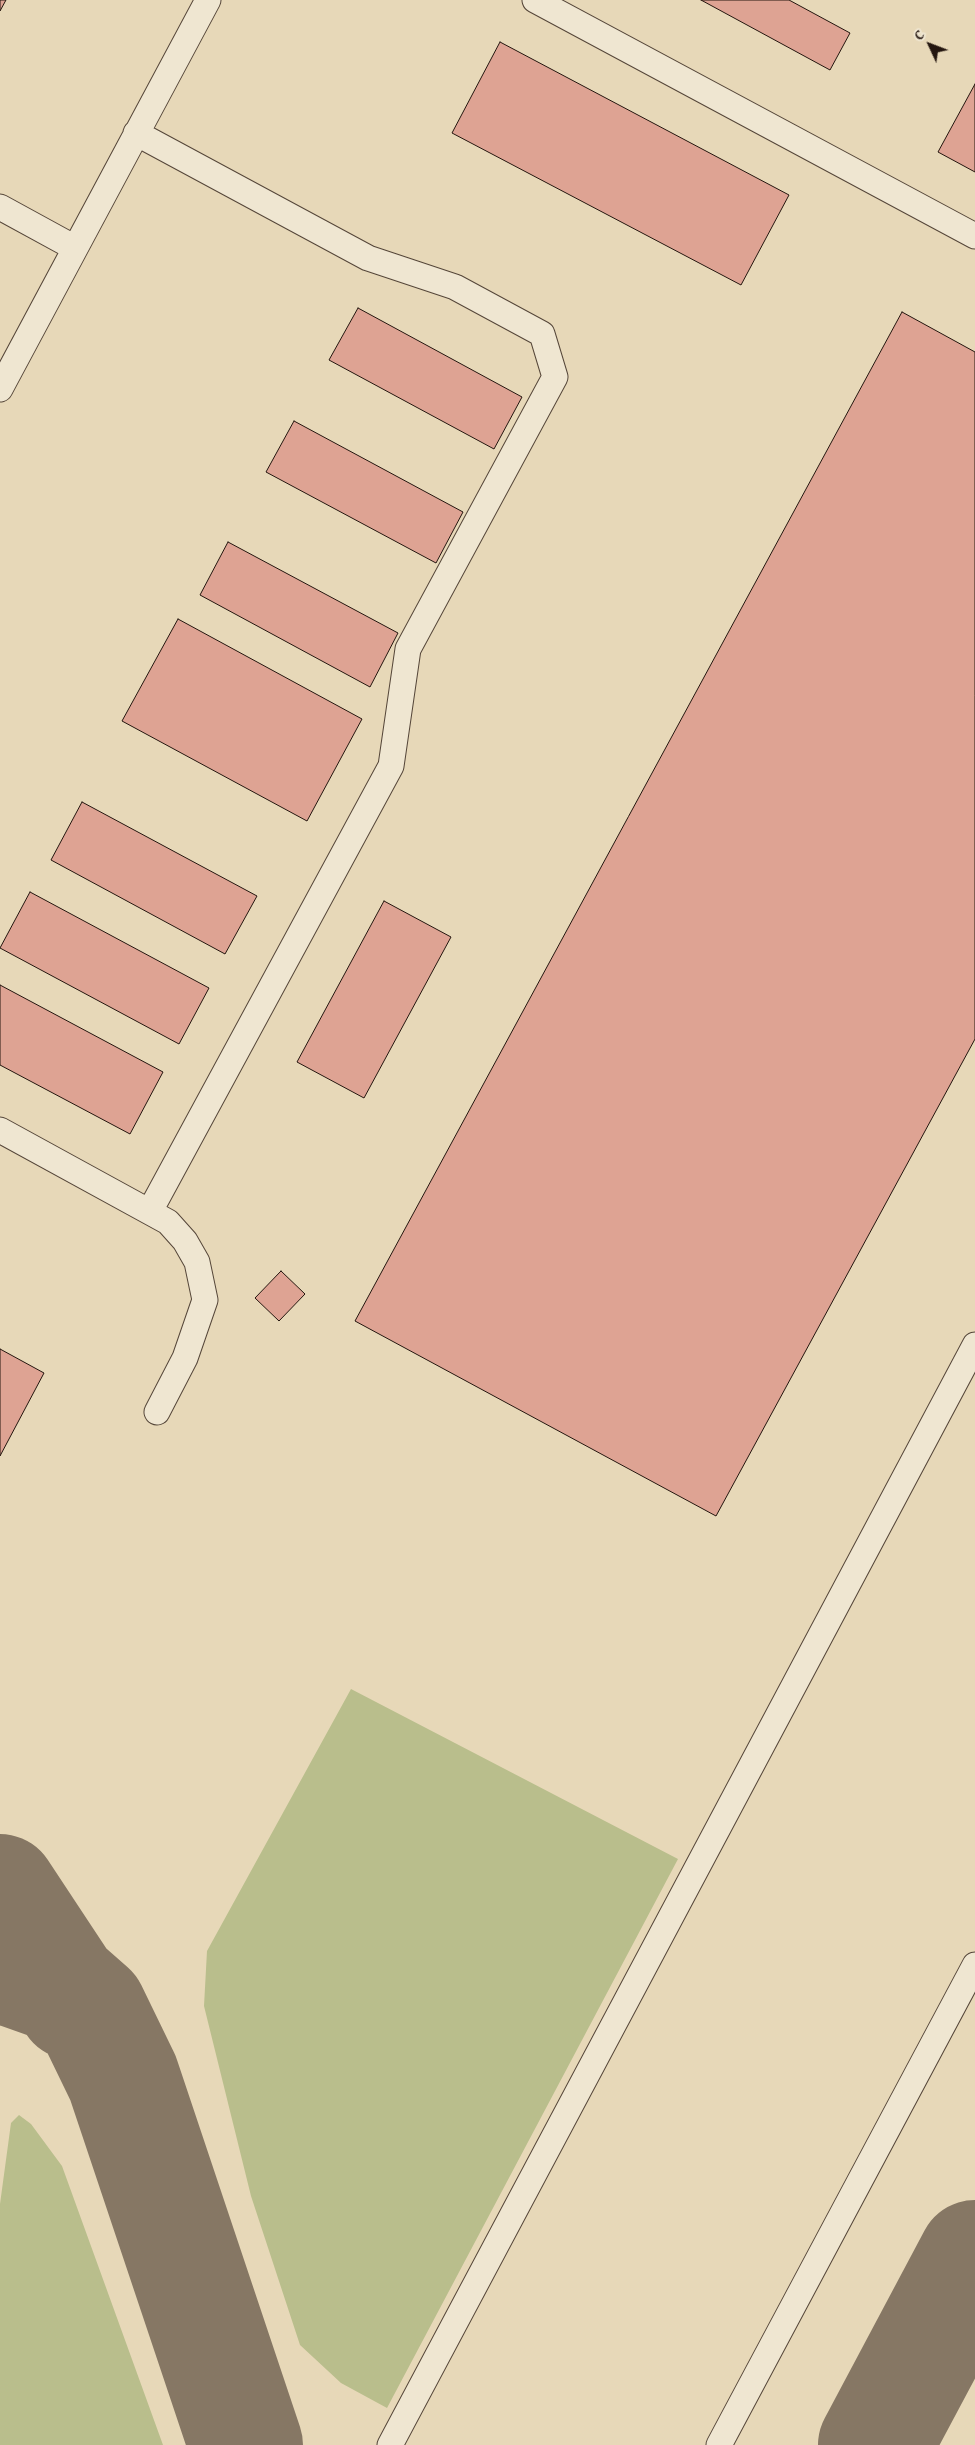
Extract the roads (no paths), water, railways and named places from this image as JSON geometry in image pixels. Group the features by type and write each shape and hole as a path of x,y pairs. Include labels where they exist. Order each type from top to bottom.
{"lane":[{"path":"0,389 208,0"},
{"path":"535,0 975,236"},
{"path":"136,133 368,258 455,287 542,334 555,377 408,649 391,766 150,1212"},
{"path":"0,207 75,248"},
{"path":"0,1130 168,1222 185,1241 197,1262 205,1300 185,1358 157,1412"},
{"path":"390,2445 975,1345"},
{"path":"719,2445 975,1965"}]}
